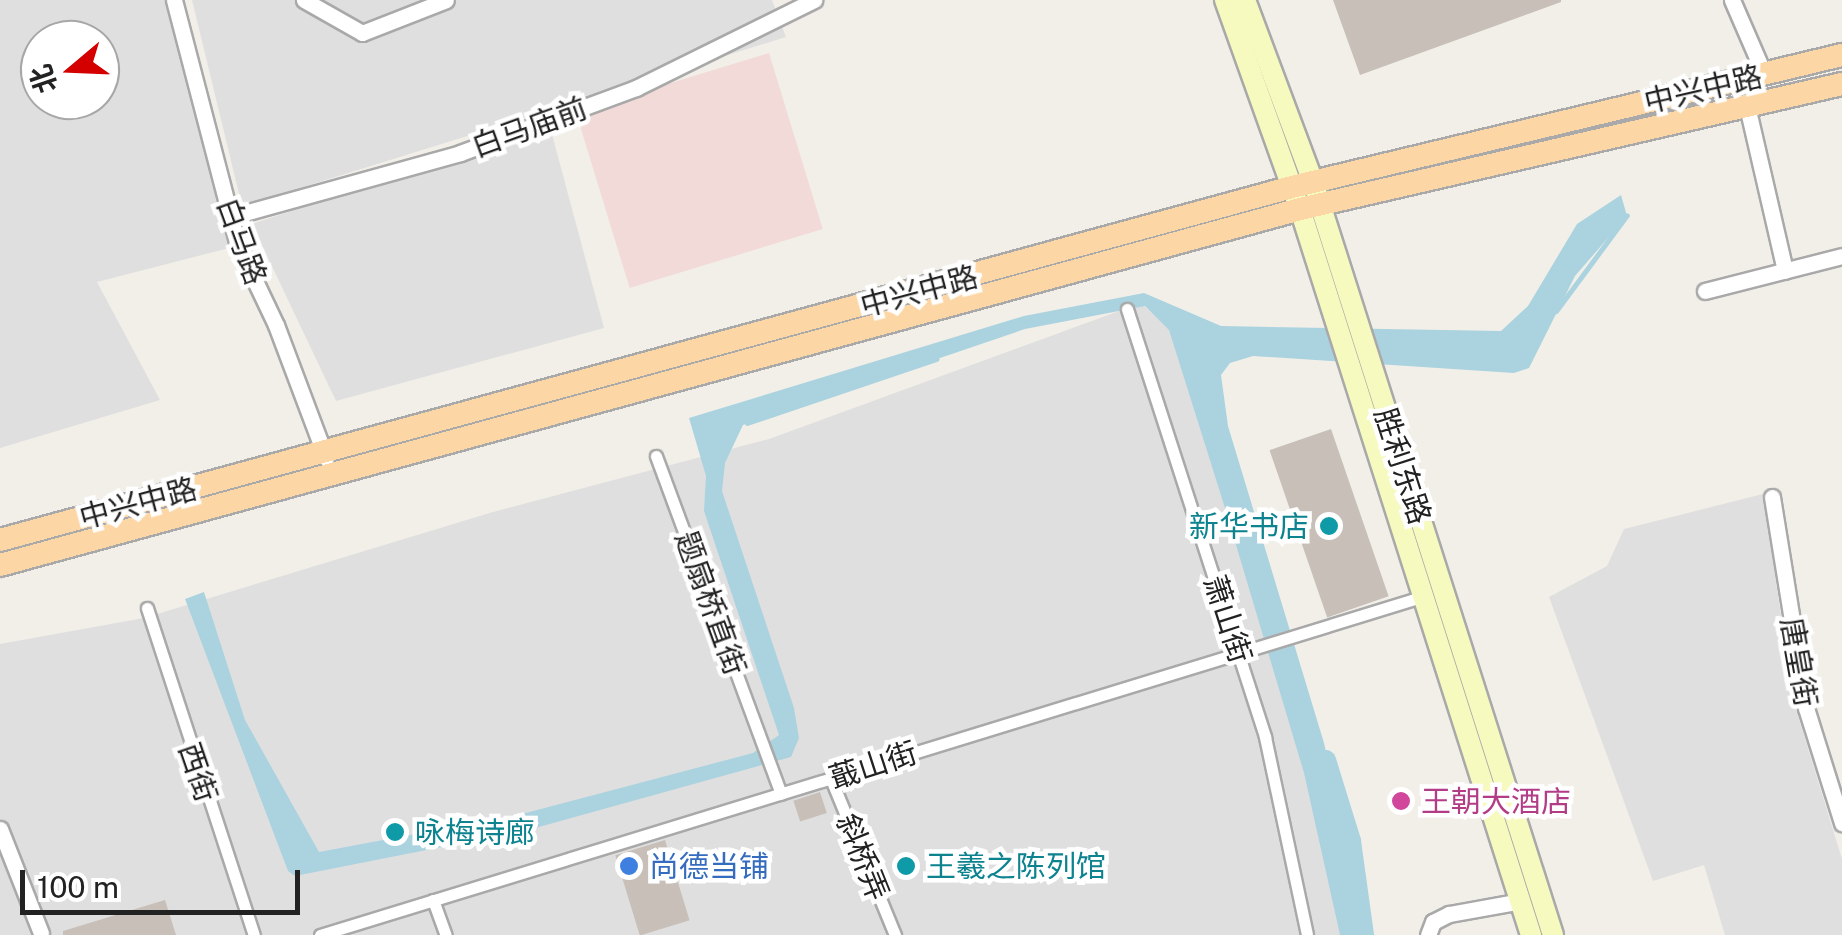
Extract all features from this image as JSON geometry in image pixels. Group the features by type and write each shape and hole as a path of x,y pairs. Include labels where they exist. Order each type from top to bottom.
{"main road":[{"name":"胜利东路","path":"1224,0 1306,196"},
{"name":"胜利东路","path":"1245,0 1351,337 1375,378 1552,935"},
{"name":"中兴中路","path":"0,565 328,464 1306,196 1842,56"},
{"name":"中兴中路","path":"1306,196 1842,84"},
{"name":"胜利东路","path":"1351,337 1354,373 1531,935"},
{"name":"中兴中路","path":"0,540 328,464"}],"street":[{"name":"白马路","path":"174,0 230,217 328,464"},
{"path":"304,0 362,32 446,0"},
{"name":"白马庙前","path":"230,217 460,153 619,94 814,0"},
{"path":"1732,0 1764,74"},
{"path":"1747,106 1785,271"},
{"path":"1705,291 1842,256"},
{"name":"萧山街","path":"1127,309 1244,648 1284,808 1307,935"},
{"name":"题扇桥直街","path":"656,456 781,794"},
{"name":"唐皇街","path":"1772,498 1806,708 1842,823"},
{"name":"蕺山街","path":"320,935 1295,632 1426,596"},
{"name":"西街","path":"147,608 254,935"},
{"name":"斜桥弄","path":"830,778 895,935"},
{"path":"0,829 41,933"},
{"path":"433,900 446,935"},
{"path":"1428,935 1433,922 1448,914 1520,901"}],"shaded area":[{"path":"0,0 167,0 229,248 97,282 160,400 0,448"},
{"path":"192,0 772,0 786,37 242,206"},
{"path":"769,53 823,229 630,288 576,112"},
{"path":"550,127 604,328 336,401 252,224"},
{"path":"1141,303 1174,333 1327,848 1343,935 0,935 0,644 144,618 493,512 769,439"},
{"path":"1763,494 1794,703 1842,859 1842,935 1725,935 1704,865 1653,881 1549,597 1607,566 1624,529"}],"water":[{"path":"1621,195 1627,216 1575,276 1529,368 1514,373 1253,356 1230,363 1221,375 1228,426 1324,743 1368,935 1340,935 1304,773 1225,508 1169,330 1145,306 1025,329 743,425 725,463 722,491 794,708 799,738 791,757 528,830 295,876 288,871 185,599 204,592 245,720 319,852 522,814 753,753 779,735 704,511 706,476 689,418 1024,316 1144,293 1221,326 1501,331 1528,306 1577,224"}],"building":[{"path":"1333,0 1561,0 1561,2 1360,75"},
{"name":"新华书店","path":"1331,429 1389,596 1327,618 1270,450"},
{"path":"820,792 827,813 800,822 793,801"},
{"path":"665,840 690,920 640,935 615,855"},
{"path":"165,900 176,935 63,935 63,931"}],"waterway":[{"path":"1556,311 1627,215"},
{"path":"747,423 936,359"},
{"path":"1326,760 1351,841 1364,935"}],"place":[{"name":"新华书店","path":"1329,526"},
{"name":"王朝大酒店","path":"1401,801"},
{"name":"咏梅诗廊","path":"395,832"},
{"name":"尚德当铺","path":"629,866"},
{"name":"王羲之陈列馆","path":"906,866"}]}
